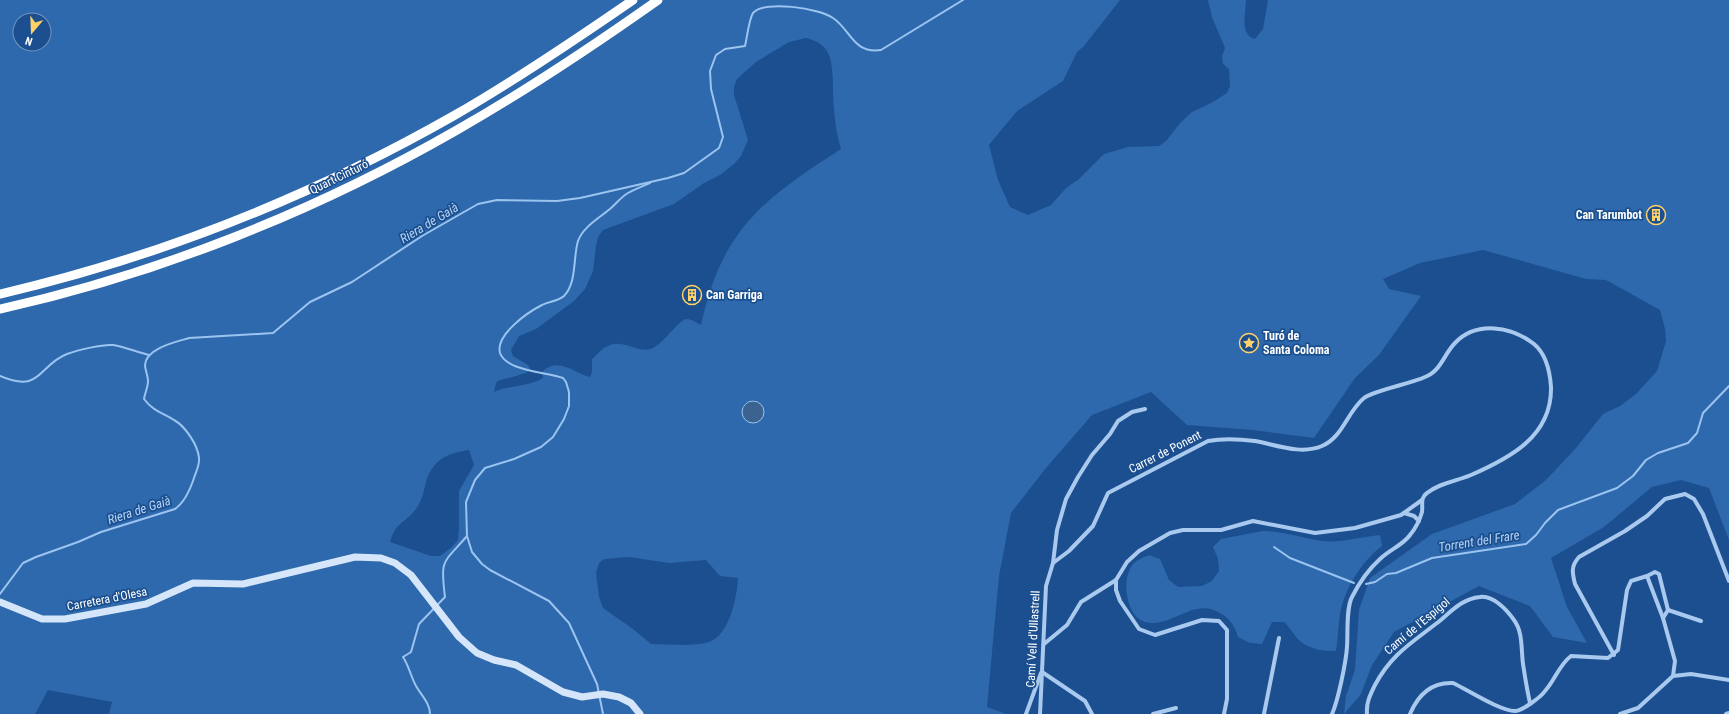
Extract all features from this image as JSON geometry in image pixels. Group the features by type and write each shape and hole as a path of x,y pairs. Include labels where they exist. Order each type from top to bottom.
{"highway":[{"name":"Quart Cinturó","path":"0,294 98,268 218,227 268,207 352,169 414,138 497,90 578,38 633,0"},
{"name":"Quart Cinturó","path":"0,309 102,282 223,240 273,220 354,183 416,152 503,103 564,64 658,0"}],"street":[{"name":"Carrer de Ponent","path":"1053,563 1069,551 1093,526 1108,493 1208,441 1224,438 1254,441 1295,449 1309,450 1322,446 1335,438 1354,409 1365,397 1426,377 1439,367 1455,343 1474,331 1486,328 1503,330 1528,340 1538,348 1550,372 1551,392 1548,410 1538,432 1520,450 1470,476 1436,487 1425,494 1422,500 1404,513 1355,528 1315,533 1278,524 1253,521 1221,530 1183,530 1170,534 1139,551 1127,562 1116,580"},
{"name":"Camí Vell d'Ullastrell","path":"1040,714 1046,586 1053,563 1057,530 1066,499 1092,455 1110,434 1118,421 1132,412 1145,409"},
{"path":"1614,655 1575,584 1572,572 1574,563 1579,557 1626,531 1647,516 1665,498 1685,494 1694,499 1703,514 1729,581"},
{"path":"1332,714 1347,651 1351,599 1366,575 1380,559 1410,536 1419,521 1422,511 1422,500"},
{"path":"1404,513 1414,516 1419,521"},
{"name":"Carretera d'Olesa","path":"1,603 42,619 65,619 146,604 193,583 243,584 355,557 381,558 405,570 438,609 459,637 477,653 494,660 516,665 563,692 582,697 603,694 619,697 631,703 640,714"},
{"path":"1410,714 1415,701 1425,691 1434,686 1446,683 1453,683 1510,710 1518,710 1545,691 1565,660 1571,656 1600,659 1608,658 1614,655 1618,650 1627,590 1631,581 1655,572 1659,574 1668,610 1663,618"},
{"path":"1620,714 1638,708 1672,676 1675,662 1663,618 1647,576"},
{"path":"1044,644 1067,625 1081,602 1116,580"},
{"path":"1116,580 1116,590 1120,601 1139,629 1155,635 1202,620 1219,622 1227,630 1227,699 1224,714"},
{"name":"Camí de l'Espígol","path":"1367,714 1368,699 1383,670 1396,654 1443,619 1460,602 1481,596 1490,599 1505,609 1520,630 1523,668 1530,703"},
{"path":"1668,610 1701,621"},
{"path":"1264,714 1279,638"},
{"path":"1026,714 1042,672 1085,701 1092,714"},
{"path":"1672,676 1691,674 1729,680"},
{"path":"1153,714 1176,708"}],"shaded area":[{"path":"0,0 1120,0 1084,46 1077,52 1063,81 1017,111 989,145 998,180 1010,207 1028,215 1051,205 1066,188 1079,179 1104,154 1128,147 1159,146 1166,141 1181,122 1192,112 1213,102 1227,93 1230,86 1229,69 1223,64 1222,56 1225,48 1212,17 1208,0 1246,0 1244,22 1245,28 1250,37 1255,39 1263,29 1268,0 1729,0 1729,540 1709,488 1681,480 1652,487 1604,527 1551,558 1567,607 1587,643 1553,637 1530,606 1479,586 1394,632 1372,665 1361,694 1344,714 1346,696 1355,670 1359,610 1370,578 1432,534 1515,504 1546,480 1576,448 1603,414 1620,406 1636,394 1657,371 1666,341 1665,329 1660,310 1606,280 1586,279 1483,250 1420,263 1383,279 1389,289 1421,296 1379,355 1355,378 1314,438 1253,430 1187,425 1151,392 1092,415 1046,468 1011,513 999,576 987,707 1006,714 109,714 112,702 48,690 35,714 0,714","holes":["806,38 818,42 823,46 830,57 833,79 835,119 841,149 789,185 749,220 734,241 721,264 710,292 701,325 691,320 684,320 662,341 653,348 647,350 620,344 614,344 606,347 592,359 592,372 590,377 566,367 554,365 548,367 542,372 543,378 537,381 494,392 498,381 526,373 530,369 528,365 513,356 511,350 519,336 536,329 574,301 585,289 593,271 598,237 603,230 674,204 704,183 720,175 734,164 741,156 748,140 734,95 734,87 737,79 756,62 789,42","754,400 760,403 764,414 742,408 745,403","469,450 474,465 459,491 458,540 452,547 440,556 431,556 390,542 392,535 398,526 412,514 418,506 431,470 440,460","629,557 669,563 706,560 720,576 738,578 734,604 722,632 716,638 702,644 651,644 603,608 599,597 596,573 599,563 604,559"]},
{"path":"753,401 761,404 764,412 761,420 753,423 745,420 742,412 745,404"},
{"path":"1263,531 1278,532 1321,541 1343,541 1380,535 1382,546 1374,552 1355,576 1342,604 1336,651 1317,649 1304,644 1284,622 1272,622 1262,644 1250,643 1238,637 1229,619 1218,612 1208,609 1190,611 1155,623 1145,622 1134,614 1130,607 1126,591 1126,583 1130,569 1138,560 1149,555 1160,559 1169,580 1178,587 1202,586 1212,581 1219,571 1218,559 1213,547 1221,539"}],"waterway":[{"name":"Riera de Gaià","path":"0,594 23,563 101,532 175,509 187,495 198,468 198,453 194,442 178,423 155,409 144,399 148,386 148,377 145,365 150,354 156,350 189,338 273,333 310,302 352,282 422,236 478,204 497,200 557,201 580,198 684,173 719,148 723,137 711,89 710,71 716,55 725,49 745,46 749,24 753,13 759,9 780,6 805,9 826,14 839,23 858,45 872,50 881,50 963,0"},
{"path":"603,714 597,684 569,623 549,601 490,570 482,564 472,552 467,536 466,502 475,480 485,468 514,459 541,447 553,437 564,419 569,406 569,392 563,378 528,370 510,364 500,353 502,339 514,325 536,308 564,296 568,291 573,277 576,247 580,236 592,223 625,195 650,183"},
{"path":"0,376 14,381 24,382 32,380 58,359 67,354 103,345 118,346 149,355"},
{"name":"Torrent del Frare","path":"1366,584 1375,582 1387,574 1396,573 1432,558 1526,544 1558,510 1617,488 1633,476 1646,460 1658,453 1688,443 1697,433 1703,413 1729,386"},
{"path":"430,714 427,703 416,686 403,657 411,652 419,624 445,597 443,575 445,562 467,536"},
{"name":"Torrent del Frare","path":"1274,547 1290,558 1354,583"}],"place":[{"name":"Can Tarumbot","path":"1656,215"},
{"name":"Can Garriga","path":"692,295"},
{"name":"Turó de Santa Coloma","path":"1249,343"}]}
